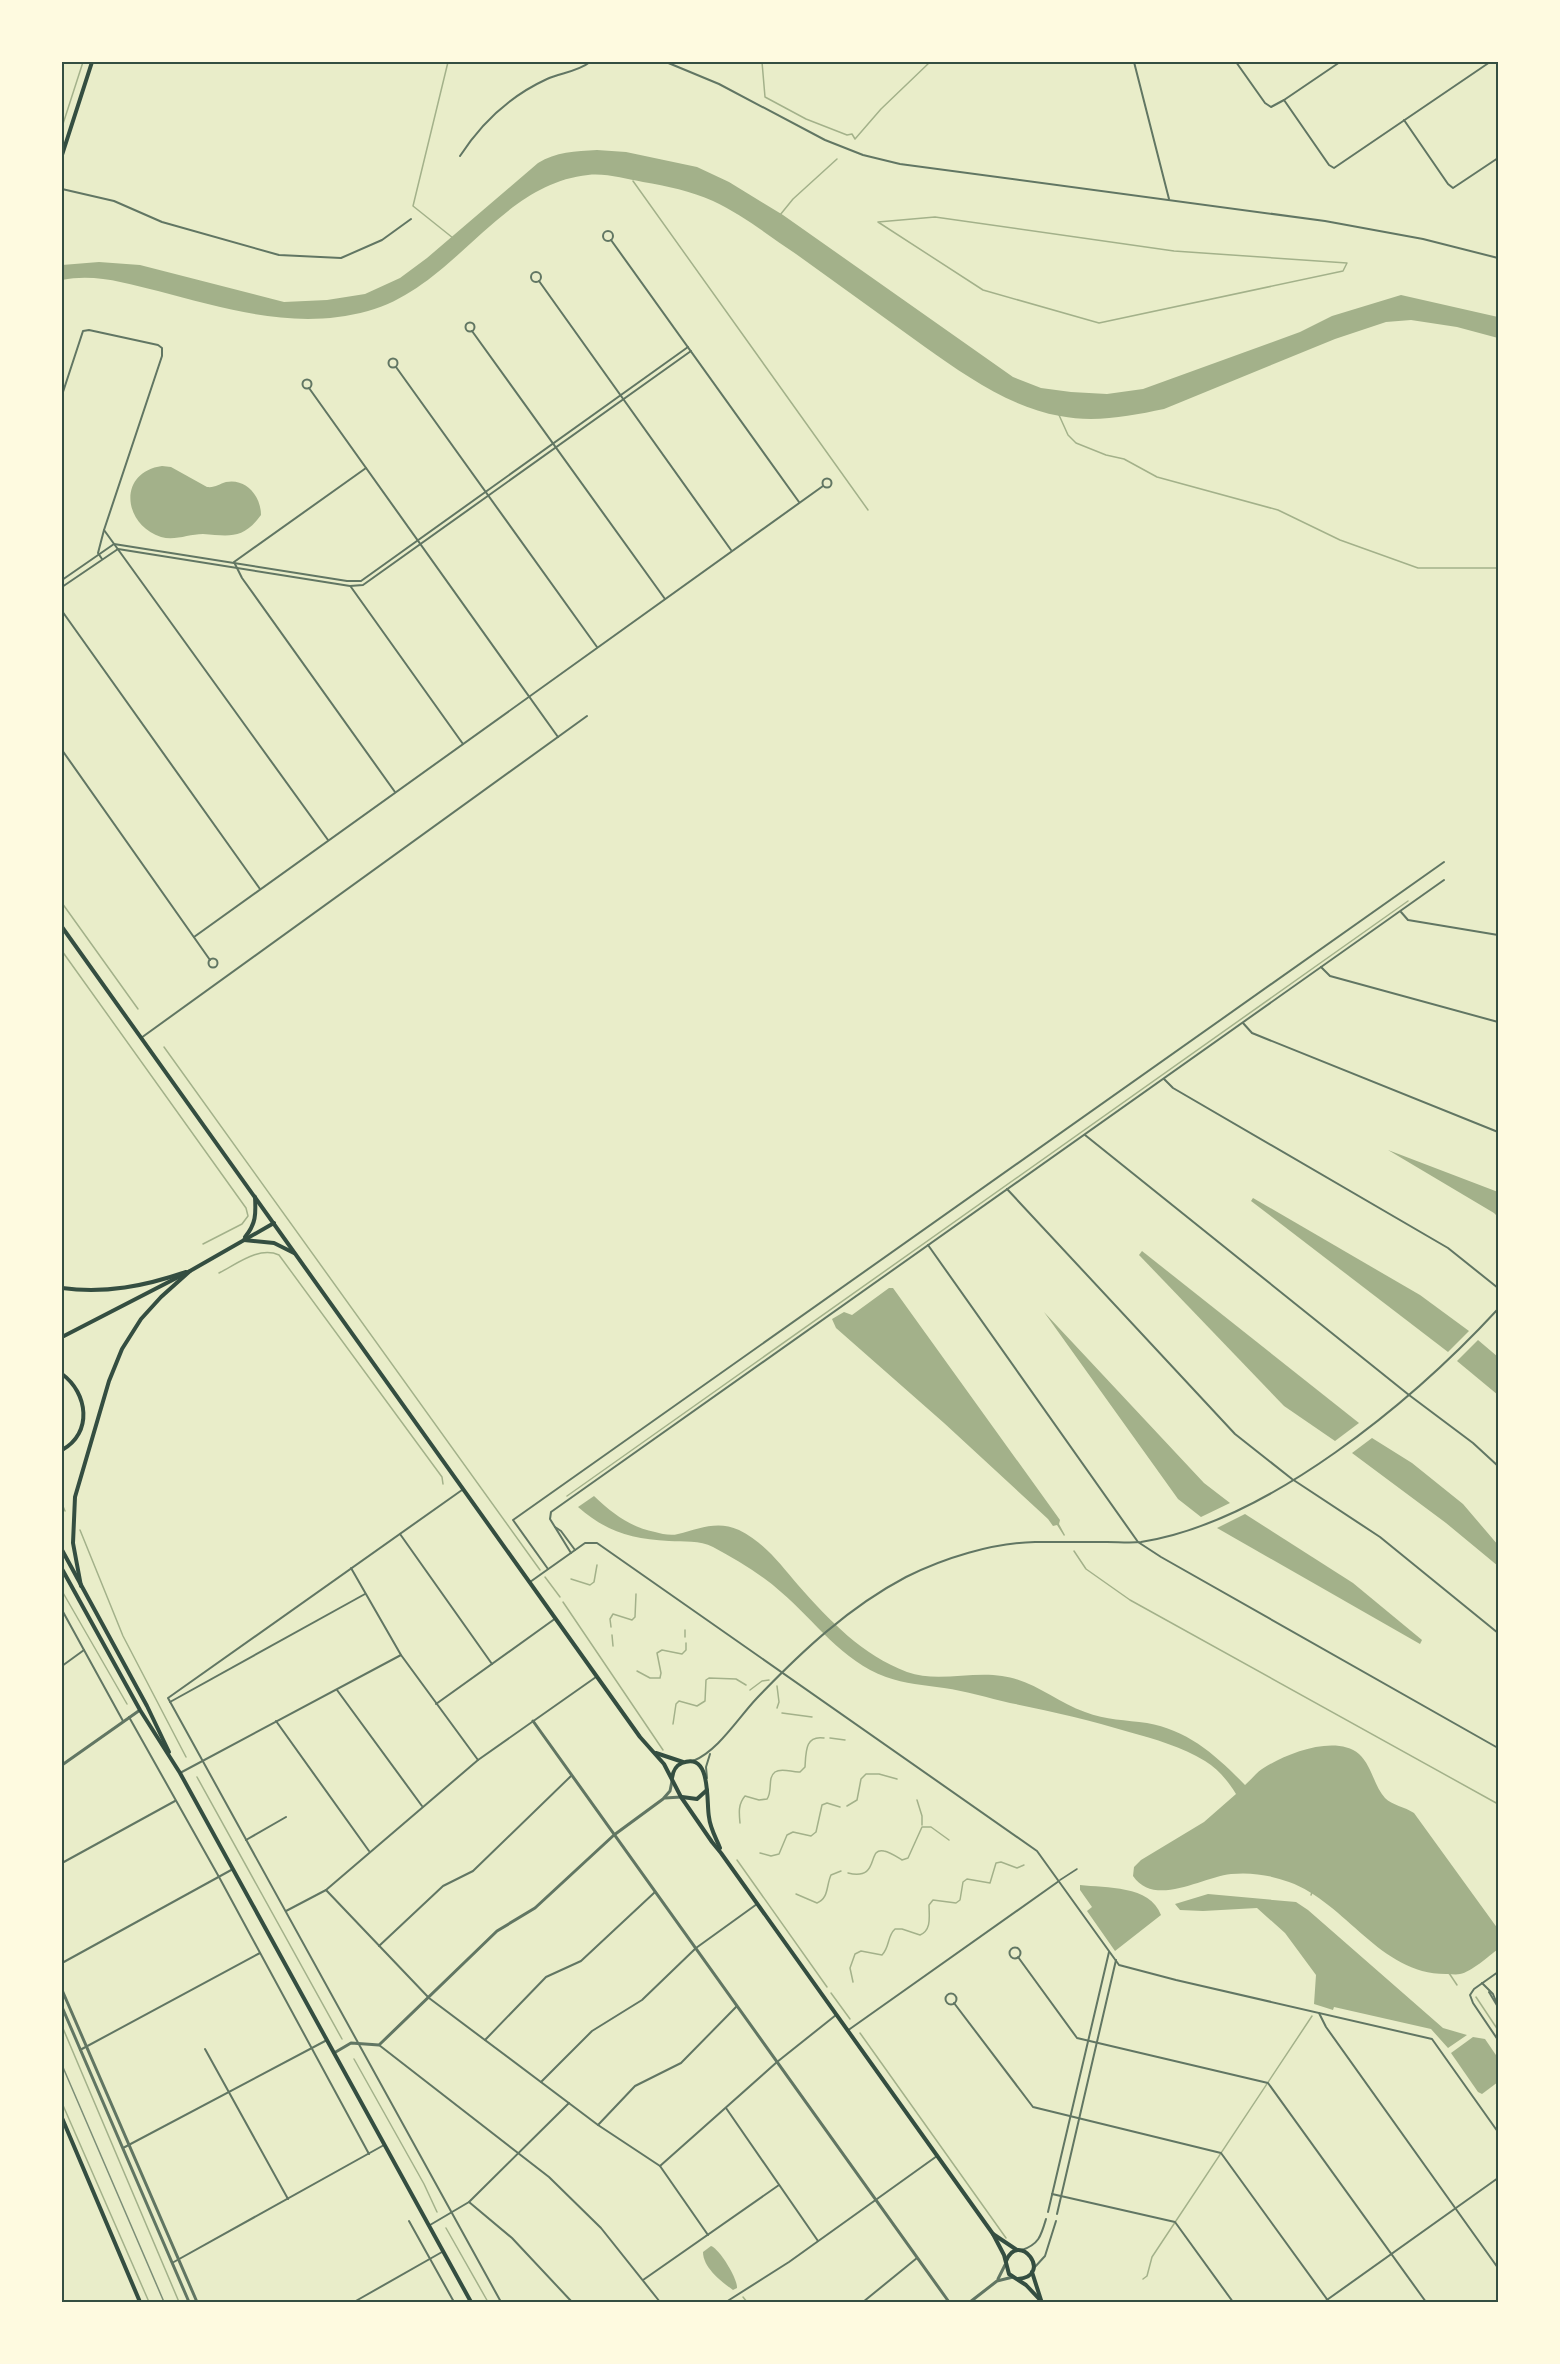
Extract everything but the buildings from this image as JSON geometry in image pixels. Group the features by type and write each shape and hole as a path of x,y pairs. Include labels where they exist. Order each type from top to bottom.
{"main road":[{"path":"62,155 92,62"},
{"path":"62,927 640,1737 666,1767 682,1797 712,1842 993,2234 1015,2278 1042,2302"},
{"path":"243,1240 255,1223 255,1197"},
{"path":"62,1337 190,1271 274,1223"},
{"path":"243,1240 274,1243 296,1254"},
{"path":"62,1288 79,1291 132,1288 190,1271"},
{"path":"81,1586 73,1543 75,1497 109,1382 122,1349 141,1318 190,1271"},
{"path":"62,1374 73,1386 84,1408 84,1418 78,1436 62,1450"},
{"path":"62,1550 232,1869 471,2302"},
{"path":"62,1569 140,1710 179,1771"},
{"path":"653,1751 684,1762 691,1762 702,1770 707,1779 710,1823 721,1853"},
{"path":"672,1779 677,1766 684,1762"},
{"path":"682,1797 697,1799 707,1790"},
{"path":"62,2118 140,2302"},
{"path":"993,2234 1032,2258 1042,2302"},
{"path":"1006,2264 1012,2253 1019,2251"},
{"path":"1015,2278 1028,2276 1033,2270"}],"street":[{"path":"460,156 480,129 510,100 543,81 590,62"},
{"path":"666,62 719,84 825,140 863,155 900,164 1325,221 1423,240 1498,258"},
{"path":"1134,62 1169,199"},
{"path":"1236,62 1268,106 1284,100 1340,62"},
{"path":"1284,100 1329,165 1334,168 1490,62"},
{"path":"1404,120 1453,188 1498,158"},
{"path":"62,189 114,201 162,222 279,255 341,258 382,240 411,219"},
{"path":"611,240 800,502"},
{"path":"539,281 732,551"},
{"path":"62,395 83,331 88,330 158,345 162,348 162,356 104,530 98,553 102,559"},
{"path":"472,331 665,599"},
{"path":"62,580 114,543 361,582 688,347"},
{"path":"62,587 118,549 350,586 363,585 691,351"},
{"path":"396,367 597,647"},
{"path":"309,388 558,737"},
{"path":"234,562 366,468"},
{"path":"194,937 823,486"},
{"path":"104,530 328,840"},
{"path":"234,562 236,568 395,792"},
{"path":"347,581 463,744"},
{"path":"62,611 260,889"},
{"path":"141,1038 587,716"},
{"path":"62,750 210,960"},
{"path":"548,1569 513,1520 1444,861"},
{"path":"571,1553 550,1519 551,1512 1444,880"},
{"path":"1401,911 1408,920 1498,935"},
{"path":"1321,968 1330,976 1498,1022"},
{"path":"1243,1023 1252,1033 1498,1132"},
{"path":"1164,1079 1173,1088 1448,1248 1498,1288"},
{"path":"1085,1135 1473,1443 1498,1466"},
{"path":"1007,1189 1235,1434 1292,1479 1380,1537 1498,1633"},
{"path":"928,1245 1138,1542 1498,1748"},
{"path":"691,1762 711,1751 741,1715 822,1635 887,1587 956,1557 1031,1542 1138,1542 1167,1536 1237,1509 1292,1479 1355,1439 1452,1358 1498,1309"},
{"path":"464,1489 168,1698 501,2302"},
{"path":"555,1527 575,1550"},
{"path":"400,1534 492,1664"},
{"path":"530,1582 585,1543 593,1541 1037,1851 1109,1952 1124,1968 1432,2039 1498,2132"},
{"path":"351,1568 401,1655 478,1760"},
{"path":"170,1702 366,1594"},
{"path":"62,1610 123,1721"},
{"path":"436,1704 556,1618"},
{"path":"62,1666 84,1650"},
{"path":"179,1771 203,1761 401,1655"},
{"path":"286,1911 326,1890 478,1760 598,1676"},
{"path":"336,1689 422,1806"},
{"path":"62,1766 140,1710"},
{"path":"129,1717 219,1877 369,2154"},
{"path":"532,1721 949,2302"},
{"path":"276,1722 369,1852"},
{"path":"707,1779 706,1767 711,1751"},
{"path":"379,1946 443,1886 473,1871 572,1776"},
{"path":"380,2044 497,1930 535,1908 614,1835 663,1799 670,1791 672,1779"},
{"path":"663,1799 672,1796 682,1797"},
{"path":"62,1863 176,1800"},
{"path":"246,1840 286,1817"},
{"path":"62,1963 232,1869"},
{"path":"847,2031 1059,1881"},
{"path":"326,1890 429,1998 598,2125 660,2166 708,2235"},
{"path":"485,2040 546,1977 581,1961 655,1892"},
{"path":"541,2082 592,2031 642,2000 696,1948 757,1904"},
{"path":"1048,2212 1109,1952"},
{"path":"80,2050 260,1953"},
{"path":"1018,1957 1077,2038 1268,2083 1426,2302"},
{"path":"1057,2214 1116,1960"},
{"path":"1498,1972 1470,1995 1473,2004 1498,2040"},
{"path":"1482,1983 1495,1998 1498,2006"},
{"path":"62,1990 197,2302"},
{"path":"954,2003 1029,2105 1221,2153 1327,2302 1498,2178"},
{"path":"598,2125 635,2086 681,2063 736,2006"},
{"path":"62,2007 189,2302"},
{"path":"1318,2012 1326,2027 1498,2268"},
{"path":"660,2166 777,2062 836,2015"},
{"path":"123,2148 327,2040"},
{"path":"334,2053 351,2043 380,2044 549,2177 585,2211 660,2302"},
{"path":"205,2049 288,2199"},
{"path":"429,2226 470,2202 569,2103"},
{"path":"726,2108 818,2241"},
{"path":"172,2262 384,2145"},
{"path":"726,2302 818,2241 937,2156"},
{"path":"643,2280 779,2184"},
{"path":"1052,2194 1175,2222 1233,2302"},
{"path":"470,2202 512,2238 572,2302"},
{"path":"1019,2251 1036,2244 1040,2239 1046,2219"},
{"path":"409,2221 454,2302"},
{"path":"1033,2270 1044,2256 1056,2221"},
{"path":"1044,2225 1054,2228"},
{"path":"354,2302 443,2252"},
{"path":"863,2302 917,2258"},
{"path":"970,2302 997,2281 1006,2264"},
{"path":"997,2281 1015,2278"}],"lane":[{"path":"1059,1881 1077,1869"}],"shaded area":[{"path":"597,150 626,152 697,167 729,182 783,215 1013,377 1041,388 1107,394 1143,389 1300,332 1332,316 1401,295 1498,317 1498,338 1457,327 1411,320 1386,322 1335,339 1164,409 1099,419 1060,416 1024,406 989,389 925,347 745,219 705,197 679,189 602,175 588,175 557,182 528,197 502,216 427,281 399,299 368,311 341,317 315,319 262,315 236,311 110,280 74,278 62,280 62,265 99,262 140,265 284,302 327,300 365,294 400,278 427,258 538,163 559,154"},
{"path":"162,466 171,467 207,487 226,482 240,483 251,490 255,496 261,515 248,529 235,535 203,534 161,537 148,530 139,521 130,499 132,488 138,478 148,470"},
{"path":"1388,1150 1498,1192 1498,1217 1494,1213"},
{"path":"1253,1198 1420,1295 1469,1331 1448,1352 1251,1201"},
{"path":"1142,1251 1359,1423 1335,1441 1284,1406 1139,1255"},
{"path":"889,1288 893,1288 1060,1520 1059,1524 1064,1536 1057,1525 1053,1526 944,1423 836,1328 832,1319 844,1312 852,1315"},
{"path":"1044,1312 1204,1483 1230,1503 1201,1517 1178,1499"},
{"path":"1478,1340 1498,1357 1498,1395 1457,1361"},
{"path":"1372,1438 1412,1463 1463,1504 1498,1545 1498,1566 1446,1523 1352,1453"},
{"path":"594,1496 622,1519 646,1530 675,1535 708,1526 723,1526 748,1535 772,1554 810,1598 848,1636 891,1665 907,1672 930,1677 990,1675 1013,1678 1093,1715 1162,1726 1201,1746 1245,1785 1262,1769 1296,1752 1324,1746 1349,1748 1363,1759 1385,1798 1414,1813 1498,1929 1498,1949 1464,1973 1447,1974 1423,1971 1402,1963 1383,1951 1329,1905 1289,1882 1260,1875 1238,1873 1166,1890 1154,1890 1142,1885 1133,1876 1134,1867 1141,1860 1204,1822 1236,1794 1230,1784 1210,1764 1168,1744 1100,1724 960,1691 907,1683 886,1677 870,1670 842,1651 781,1592 740,1562 703,1543 655,1540 620,1533 599,1523 578,1507"},
{"path":"1245,1514 1353,1583 1422,1640 1420,1644 1217,1528"},
{"path":"1080,1885 1137,1893 1155,1905 1161,1915 1115,1951 1087,1911 1092,1907 1080,1890"},
{"path":"1208,1894 1296,1902 1443,2028 1467,2035 1448,2048 1431,2029 1334,2007 1333,2010 1314,2004 1316,1975 1285,1933 1257,1908 1180,1910 1175,1904"},
{"path":"1473,2037 1485,2039 1498,2058 1498,2082 1482,2094 1478,2092 1451,2053"},
{"path":"711,2246 728,2265 737,2288 733,2290 706,2264 703,2252"}],"waterway":[{"path":"62,127 83,62"},
{"path":"448,62 413,206 453,238"},
{"path":"762,62 765,97 806,119 847,135 852,134 855,139 881,109 930,62"},
{"path":"780,215 793,199 837,159"},
{"path":"633,181 868,510"},
{"path":"935,217 1174,251 1347,263 1343,271 1099,323 983,290 878,222 935,217"},
{"path":"1059,415 1068,435 1076,443 1106,455 1124,459 1157,477 1278,510 1340,540 1418,568 1498,568"},
{"path":"567,1496 1408,901"},
{"path":"62,903 138,1009"},
{"path":"62,951 246,1208 248,1216 242,1224 203,1244"},
{"path":"164,1047 540,1570"},
{"path":"219,1273 256,1254 279,1255 442,1477 443,1484"},
{"path":"62,1504 65,1511"},
{"path":"80,1530 123,1636 186,1757"},
{"path":"1074,1551 1086,1569 1130,1600 1498,1804"},
{"path":"571,1579 590,1585 594,1582 597,1565"},
{"path":"545,1577 560,1597"},
{"path":"62,1591 127,1704"},
{"path":"611,1627 610,1619 613,1614 632,1620 635,1617 636,1594"},
{"path":"563,1602 663,1750"},
{"path":"685,1630 685,1637"},
{"path":"612,1635 613,1646"},
{"path":"637,1671 650,1678 660,1678 657,1653 662,1650 682,1654 686,1650 686,1643"},
{"path":"673,1724 676,1704 679,1701 697,1706 705,1701 706,1680 709,1678 736,1679 746,1685"},
{"path":"750,1690 762,1681 769,1680"},
{"path":"777,1686 779,1702 777,1708"},
{"path":"782,1713 812,1717"},
{"path":"740,1823 740,1805 745,1796 759,1800 767,1799 775,1772 781,1770 800,1772 805,1767 806,1750 810,1742 813,1739 824,1738"},
{"path":"830,1738 845,1740"},
{"path":"847,1806 857,1800 861,1779 866,1774 879,1774 897,1779"},
{"path":"197,1777 342,2039"},
{"path":"917,1800 922,1825"},
{"path":"760,1853 771,1856 779,1854 787,1835 793,1832 811,1836 816,1832 822,1805 827,1803 840,1807"},
{"path":"848,1873 865,1872 879,1851 889,1852 902,1860 908,1858 922,1827 931,1827 949,1840"},
{"path":"737,1860 827,1987"},
{"path":"853,1982 850,1968 855,1954 861,1951 882,1955 895,1929 920,1935 924,1933 929,1922 929,1905 933,1900 956,1903 960,1900 963,1882 967,1879 990,1883 996,1863 1001,1862 1017,1868 1024,1865"},
{"path":"796,1894 817,1903 821,1901 831,1875 841,1871"},
{"path":"1449,1973 1457,1985"},
{"path":"831,1993 850,2019"},
{"path":"1476,1997 1498,2030"},
{"path":"1143,2279 1147,2276 1152,2257 1312,2016"},
{"path":"62,2026 179,2302"},
{"path":"860,2033 1006,2238"},
{"path":"354,2059 424,2184 437,2212"},
{"path":"62,2103 149,2302"},
{"path":"446,2228 488,2302"},
{"path":"743,2297 747,2302"}],"railway":[{"path":"62,2065 164,2302"}]}
